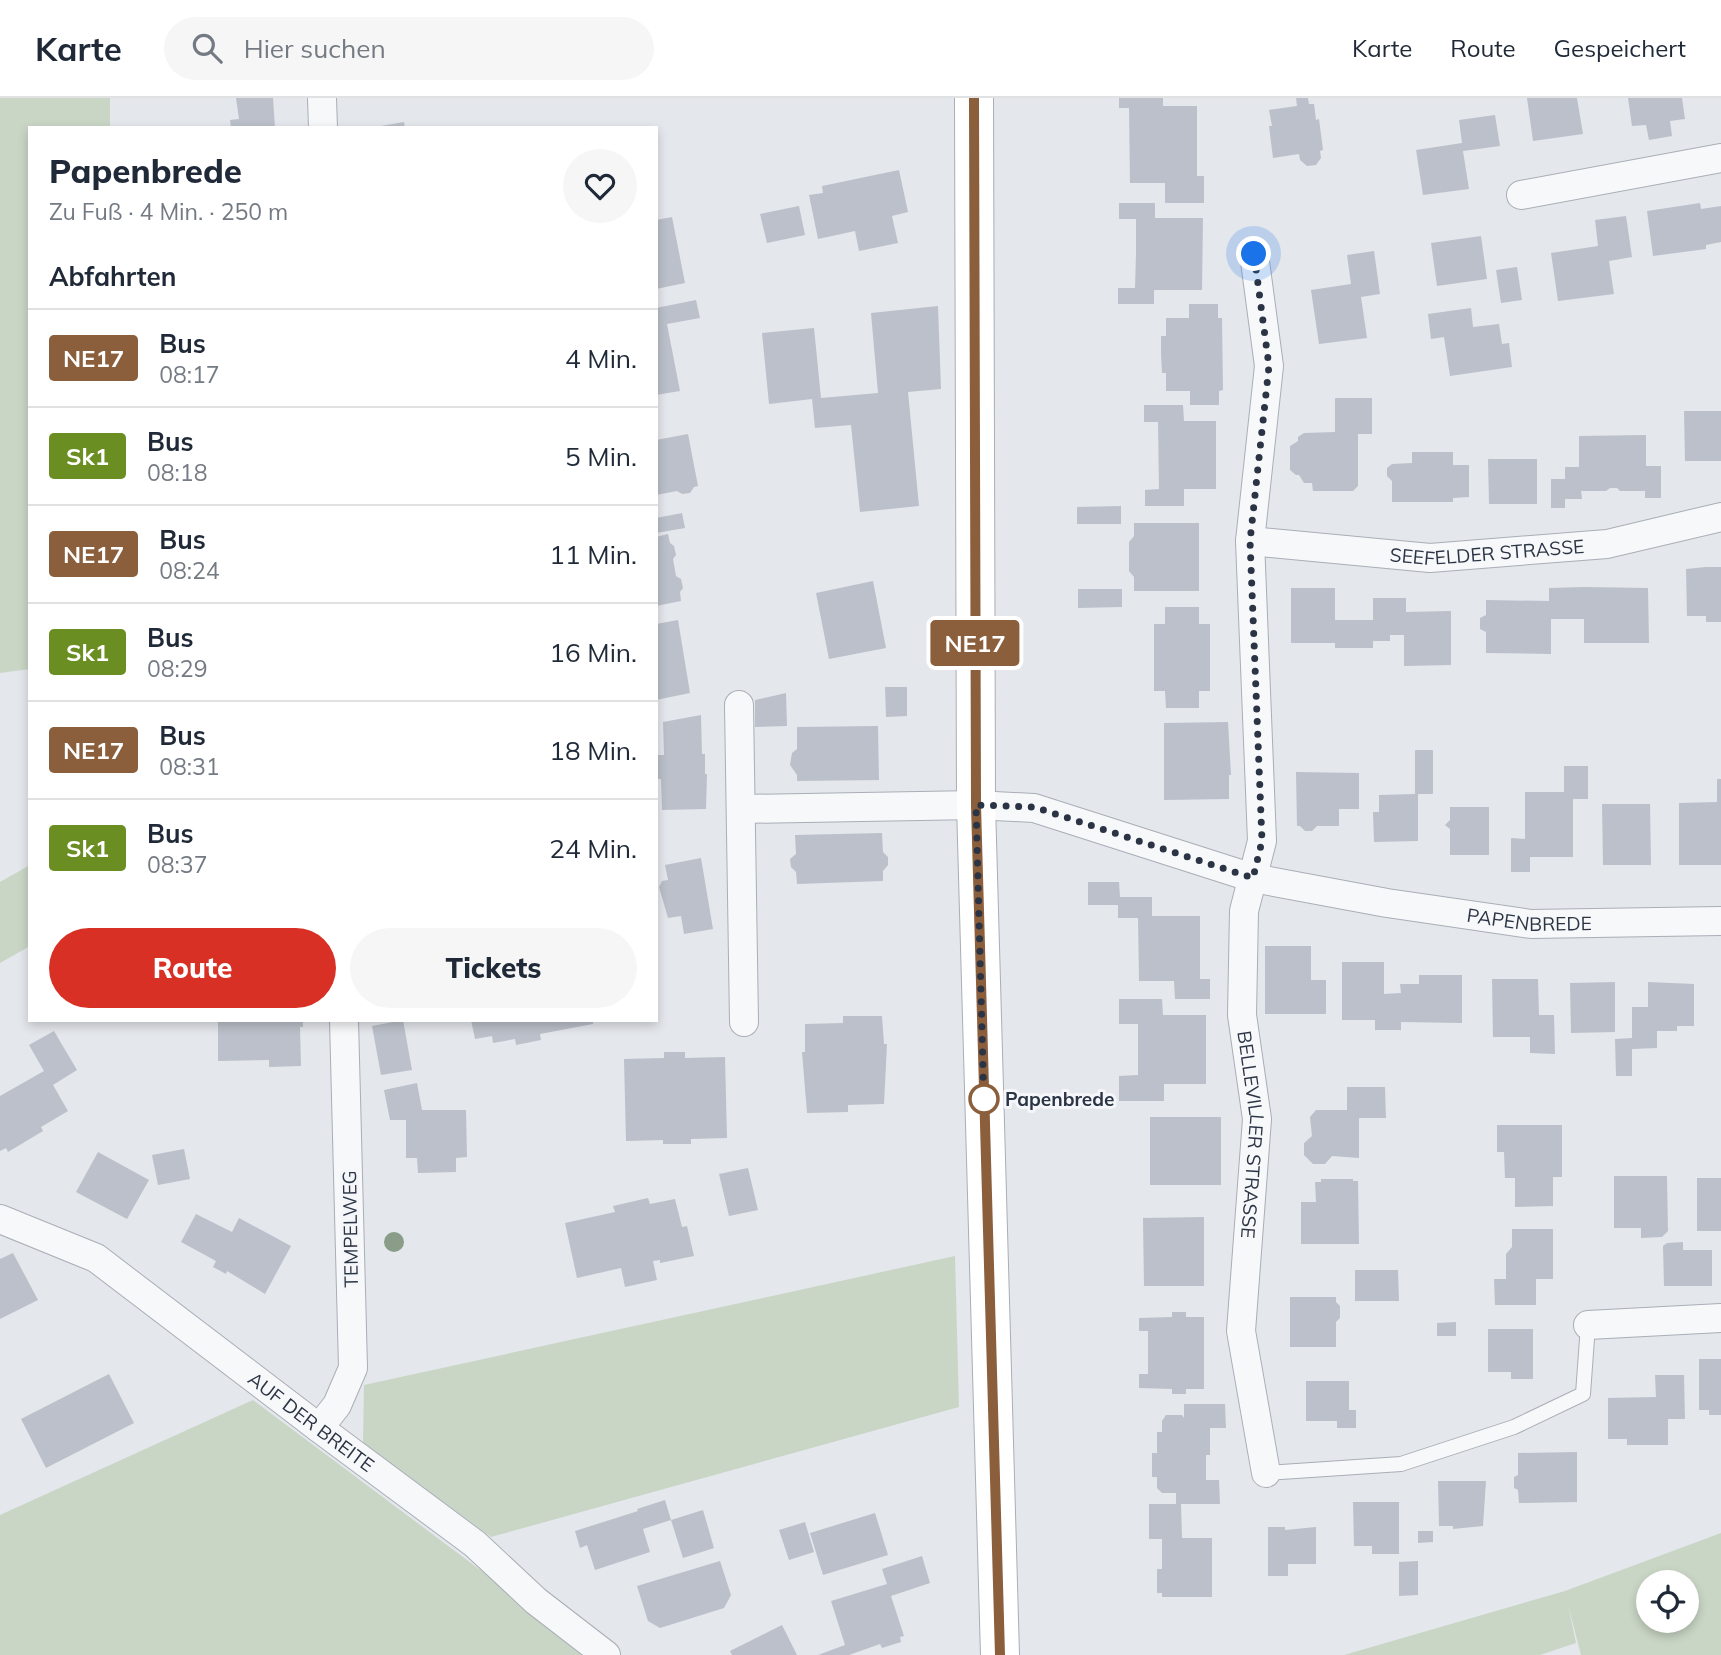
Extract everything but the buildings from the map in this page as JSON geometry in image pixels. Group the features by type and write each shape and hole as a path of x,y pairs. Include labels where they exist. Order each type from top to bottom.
{"main road":[{"path":"974,98 976,805 1000,1655"}],"street":[{"path":"322,98 323,126"},
{"path":"1521,195 1721,158"},
{"path":"1253,878 1262,841 1250,541 1269,366 1254,254"},
{"name":"SEEFELDER STRASSE","path":"1250,541 1430,558 1607,544 1721,517"},
{"path":"739,705 744,1022"},
{"name":"PAPENBREDE","path":"741,808 976,805 1034,807 1253,878 1387,903 1531,924 1721,921"},
{"name":"BELLEVILLER STRASSE","path":"1253,878 1244,911 1242,1015 1257,1119 1241,1331 1266,1473"},
{"name":"TEMPELWEG","path":"319,1428 337,1405 353,1368 344,1022"},
{"name":"AUF DER BREITE","path":"0,1219 96,1258 475,1544 536,1601 607,1655"},
{"path":"1588,1325 1721,1318"}],"lane":[{"path":"1266,1473 1401,1464 1514,1427 1583,1394 1588,1325"}],"green space":[{"path":"0,98 110,98 110,126 28,126 28,669 0,673"},
{"path":"28,866 28,947 0,963 0,882"},
{"path":"955,1256 959,1407 491,1537 363,1443 364,1385"},
{"path":"253,1400 594,1655 0,1655 0,1515"},
{"path":"1721,1533 1721,1655 1581,1655 1568,1605 1576,1643 1540,1655 1344,1655 1565,1591"}],"bus line":[{"name":"NE17","path":"974,98 976,805 1000,1655"}],"place":[{"name":"Papenbrede","path":"984,1099"}],"route":[{"path":"984,1099 984,1107 976,805 1034,807 1253,878 1262,841 1250,541 1269,366 1254,254"}]}
